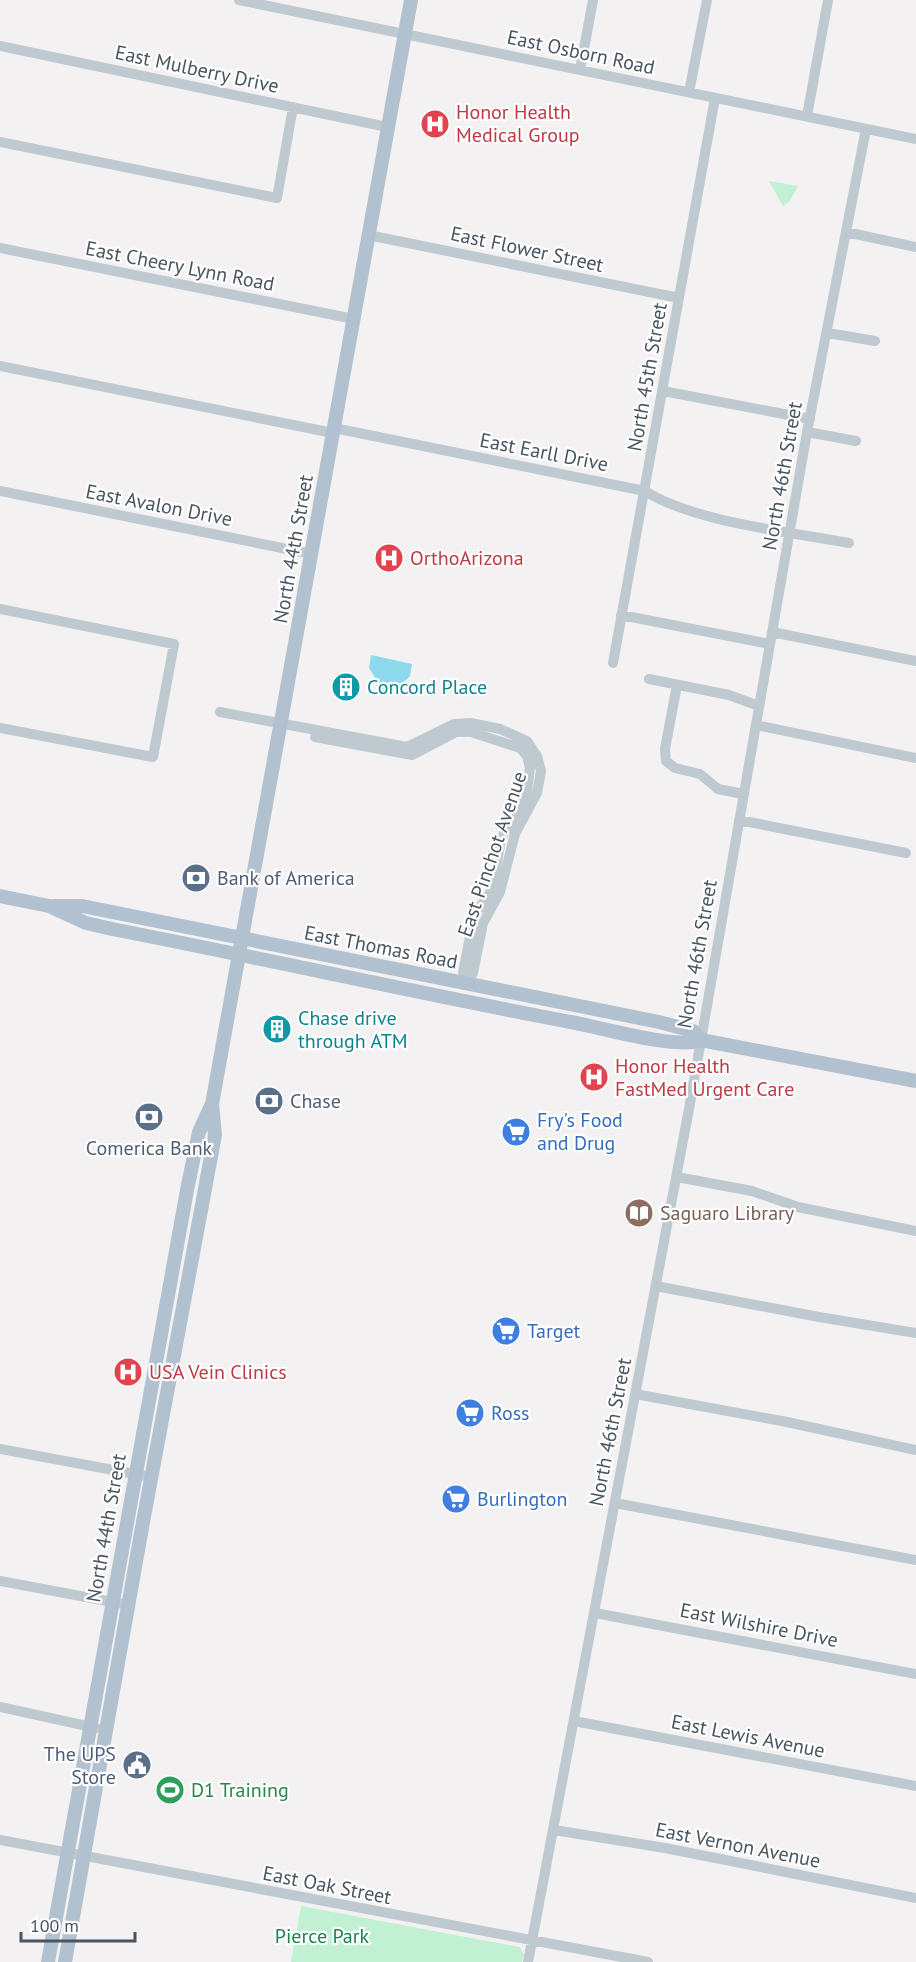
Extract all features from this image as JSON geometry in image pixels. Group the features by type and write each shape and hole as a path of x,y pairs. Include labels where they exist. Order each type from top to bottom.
{"main road":[{"name":"North 44th Street","path":"48,1962 199,1132 212,1104 411,0"},
{"name":"East Thomas Road","path":"0,896 49,906 82,906 551,1000 693,1030 701,1040"},
{"name":"East Thomas Road","path":"49,906 86,923 456,1001 691,1045 701,1040 916,1081"},
{"path":"365,963 389,977 443,988 456,1001 472,993 525,1003 551,1000"},
{"name":"North 44th Street","path":"65,1962 151,1477 215,1135 212,1104"}],"street":[{"name":"East Osborn Road","path":"239,0 916,139"},
{"path":"580,70 593,0"},
{"path":"689,92 707,0"},
{"path":"807,116 828,0"},
{"name":"East Mulberry Drive","path":"0,46 387,127"},
{"name":"North 45th Street","path":"613,663 715,98"},
{"path":"0,142 277,198 293,107"},
{"name":"North 46th Street","path":"528,1962 656,1286 807,432 866,129"},
{"path":"846,232 916,246"},
{"name":"East Flower Street","path":"368,235 679,298"},
{"name":"East Cheery Lynn Road","path":"0,248 354,319"},
{"path":"828,333 875,341"},
{"name":"East Earll Drive","path":"0,366 645,490 663,502 690,512 849,543"},
{"path":"663,391 810,419"},
{"path":"807,432 855,441"},
{"name":"East Avalon Drive","path":"0,491 312,554"},
{"path":"0,609 174,644 153,757 0,728"},
{"path":"621,615 770,644"},
{"path":"772,632 916,661"},
{"path":"649,679 729,695 759,706"},
{"path":"677,685 665,750 666,761 675,768 700,774 718,789 743,794"},
{"name":"East Pinchot Avenue","path":"220,712 281,724 297,733 399,754 412,755 456,732 471,732 520,748 528,756 530,768 527,791 501,838 492,890 474,916 463,973 466,984"},
{"path":"756,725 916,758"},
{"path":"739,820 906,853"},
{"path":"676,1177 752,1191 807,1209 916,1231"},
{"path":"656,1286 916,1333"},
{"path":"635,1394 787,1422 916,1450"},
{"path":"149,1398 165,1402"},
{"path":"0,1449 151,1477"},
{"path":"615,1503 916,1560"},
{"path":"0,1581 128,1605"},
{"name":"East Wilshire Drive","path":"595,1613 916,1674"},
{"path":"0,1707 106,1731"},
{"name":"East Lewis Avenue","path":"574,1721 916,1786"},
{"name":"East Vernon Avenue","path":"554,1830 665,1848 916,1898"},
{"name":"East Oak Street","path":"0,1840 648,1962"}],"green space":[{"path":"769,181 798,186 790,201 783,206"},
{"name":"Pierce Park","path":"301,1906 520,1947 524,1954 522,1962 291,1962"}],"water":[{"path":"371,655 412,664 410,676 398,688 391,685 387,692 384,692 369,668"}],"place":[{"name":"Honor Health Medical Group","path":"435,124"},
{"name":"OrthoArizona","path":"389,558"},
{"name":"Concord Place","path":"346,687"},
{"name":"Bank of America","path":"196,878"},
{"name":"Chase drive through ATM","path":"277,1029"},
{"name":"Honor Health FastMed Urgent Care","path":"594,1077"},
{"name":"Chase","path":"269,1101"},
{"name":"Comerica Bank","path":"149,1117"},
{"name":"Fry's Food and Drug","path":"516,1132"},
{"name":"Saguaro Library","path":"639,1213"},
{"name":"Target","path":"506,1331"},
{"name":"USA Vein Clinics","path":"128,1372"},
{"name":"Ross","path":"470,1413"},
{"name":"Burlington","path":"456,1499"},
{"name":"The UPS Store","path":"137,1765"},
{"name":"D1 Training","path":"170,1790"}]}
